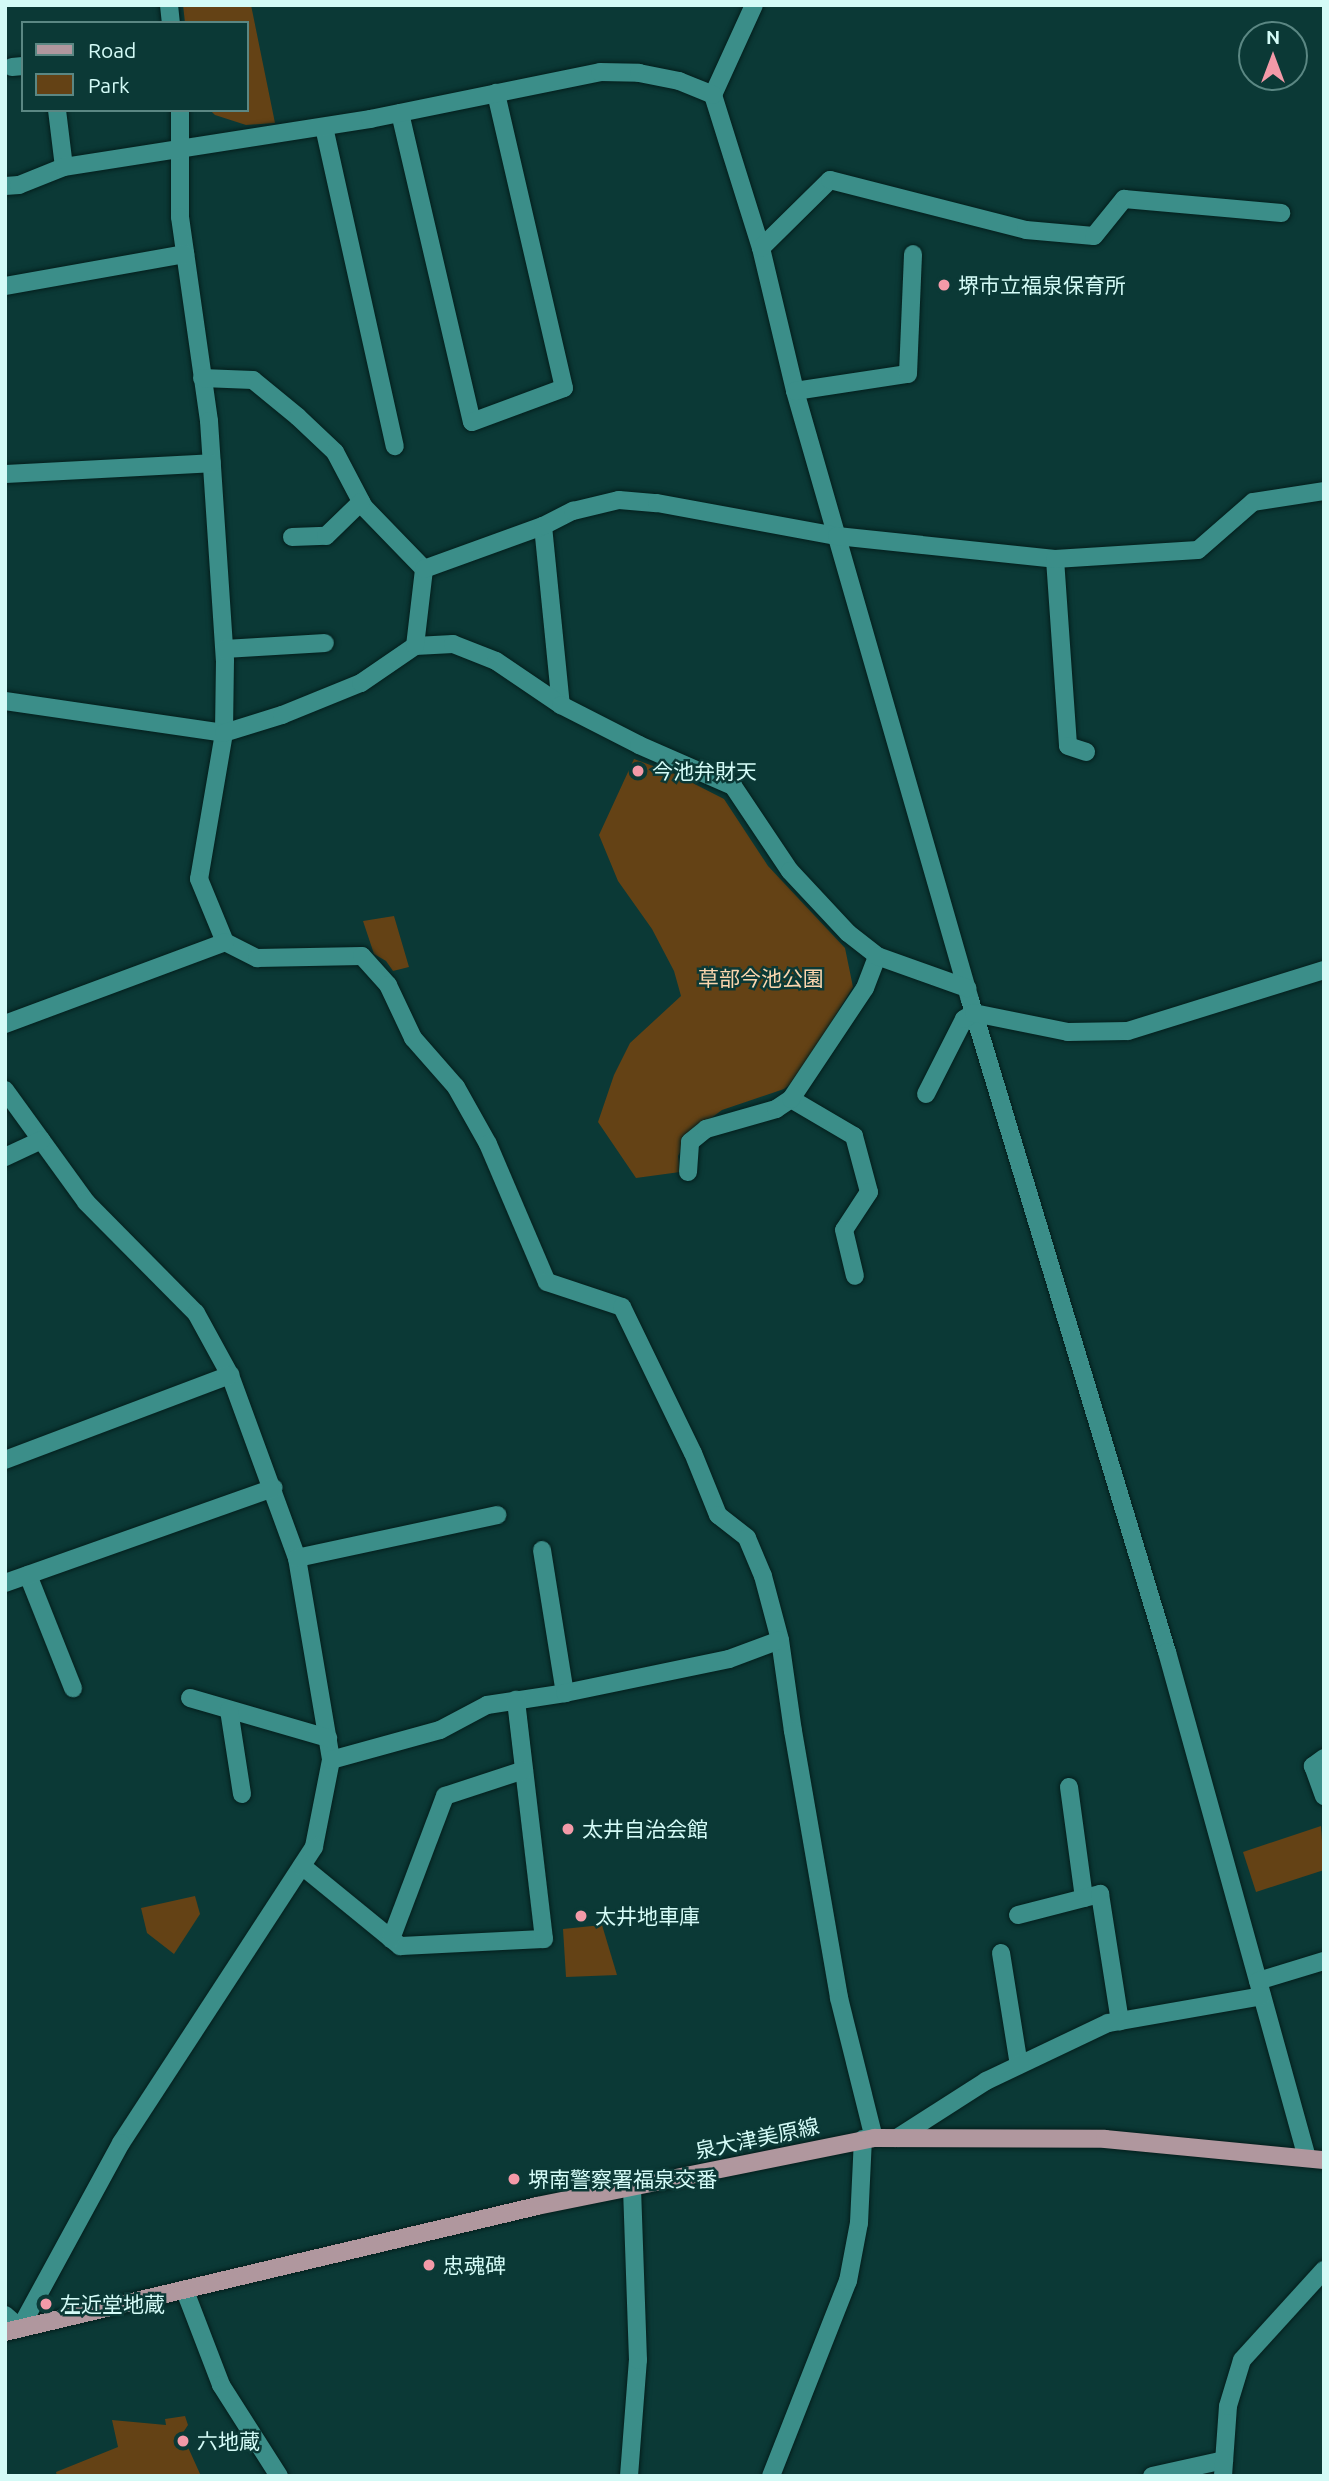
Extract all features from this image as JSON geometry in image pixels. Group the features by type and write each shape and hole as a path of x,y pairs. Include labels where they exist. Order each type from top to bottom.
{"main road":[{"name":"泉大津美原線","path":"13,2330 537,2206 868,2138 1105,2139 1315,2159"}],"street":[{"path":"754,5 713,95 761,248 795,391 970,1000 1167,1652 1260,1989 1315,2159"},
{"path":"5,186 19,185 64,167 324,127 600,72 621,72 680,81 713,95"},
{"path":"400,113 472,422 564,388 496,93"},
{"path":"57,112 64,167"},
{"path":"180,112 180,217 212,463 225,649 224,733 199,879 225,942 257,958 362,956 388,985 413,1038 456,1087 488,1144 547,1282 622,1307 693,1453 718,1515 747,1538 763,1576 780,1640 839,1998 868,2138 859,2222 849,2281 771,2476"},
{"path":"324,127 395,446"},
{"path":"761,248 830,180 1026,230 1094,236 1124,199 1281,213"},
{"path":"5,286 185,254"},
{"path":"795,391 908,374 913,254"},
{"path":"202,378 253,380 335,452 362,502 424,569 415,646"},
{"path":"5,474 212,463"},
{"path":"424,569 544,526 573,511 619,500 657,503 838,536 1055,559 1198,551 1253,502 1324,491"},
{"path":"292,537 326,536 362,502"},
{"path":"544,526 561,705"},
{"path":"1055,559 1068,746 1086,752"},
{"path":"225,649 325,643"},
{"path":"5,701 224,733 282,715 361,683 415,646 453,644 496,661 561,705 639,745 733,786 790,871 849,933 877,957 970,1000 1068,1031 1128,1031 1324,970"},
{"path":"5,1024 225,942"},
{"path":"688,1172 691,1142 706,1129 776,1109 791,1099 865,988 877,957"},
{"path":"926,1094 964,1019 970,1000"},
{"path":"5,1090 86,1202 196,1313 230,1375 274,1488 297,1558 331,1760 314,1847 121,2143 13,2330"},
{"path":"791,1099 854,1136 869,1192 844,1230 855,1276"},
{"path":"5,1157 41,1140"},
{"path":"5,1460 230,1375"},
{"path":"5,1583 274,1488"},
{"path":"297,1558 497,1516"},
{"path":"542,1550 565,1693"},
{"path":"28,1575 73,1688"},
{"path":"331,1760 440,1730 487,1705 565,1693 729,1659 780,1640"},
{"path":"190,1698 328,1738"},
{"path":"302,1866 400,1946 544,1939 516,1700"},
{"path":"229,1710 242,1794"},
{"path":"1324,1758 1314,1766 1324,1796"},
{"path":"391,1939 445,1796 524,1770"},
{"path":"1069,1787 1084,1898"},
{"path":"1017,1915 1100,1894 1120,2021"},
{"path":"1001,1953 1020,2065"},
{"path":"897,2137 986,2081 1108,2023 1260,1989 1324,1961"},
{"path":"629,2476 638,2360 632,2186"},
{"path":"1152,2476 1224,2468 1228,2406 1242,2360 1324,2270"},
{"path":"185,2291 221,2385 279,2476"},
{"path":"5,2315 13,2330"}],"green space":[{"path":"183,5 251,5 275,123 246,125 212,112 248,112 248,21 185,21"},
{"name":"草部今池公園","path":"634,759 675,774 724,799 768,866 845,948 853,987 796,1080 784,1089 722,1110 690,1134 678,1156 680,1172 636,1178 598,1122 614,1075 630,1043 681,996 674,971 652,929 618,881 599,835"},
{"path":"394,916 409,967 393,971 386,961 374,954 363,921"},
{"path":"1321,1826 1324,1870 1256,1892 1243,1852"},
{"path":"195,1896 200,1914 174,1954 147,1933 141,1908"},
{"path":"602,1925 617,1975 566,1977 563,1929"},
{"path":"185,2416 188,2425 182,2434 201,2476 57,2476 56,2472 118,2447 112,2420 166,2425 165,2419"}],"place":[{"name":"堺市立福泉保育所","path":"944,285"},
{"name":"今池弁財天","path":"638,771"},
{"name":"太井自治会館","path":"568,1829"},
{"name":"太井地車庫","path":"581,1916"},
{"name":"堺南警察署福泉交番","path":"514,2179"},
{"name":"忠魂碑","path":"429,2265"},
{"name":"左近堂地蔵","path":"46,2304"},
{"name":"六地蔵","path":"183,2441"}]}
